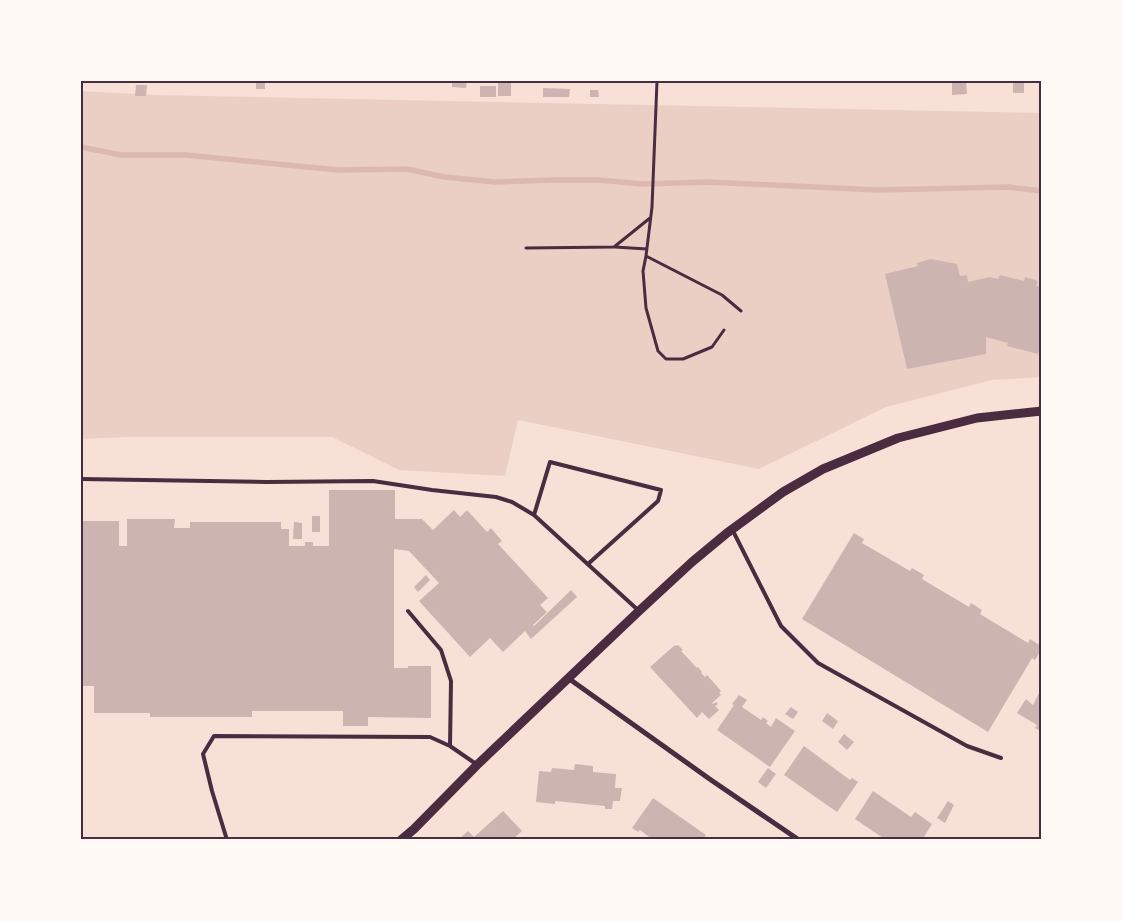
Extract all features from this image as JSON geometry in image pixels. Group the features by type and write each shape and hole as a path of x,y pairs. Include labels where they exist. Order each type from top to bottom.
{"street":[{"path":"401,840 639,610 692,562 782,492 823,469 898,438 977,418 1042,411"},
{"path":"567,678 710,780 799,840"}],"lane":[{"path":"534,515 550,462 661,490 658,501 588,564"},
{"path":"81,478 266,482 373,481 496,497 512,502 534,515 639,610"},
{"path":"732,529 781,626 818,663 967,746 1001,758"},
{"path":"408,611 441,650 451,681 450,746"},
{"path":"227,840 203,754 214,736 430,737 450,746 477,765"}],"path":[{"path":"657,81 652,207 643,271 646,308 658,351 666,359 683,358 712,347 724,330"},
{"path":"614,247 650,217"},
{"path":"526,248 614,247 647,249"},
{"path":"646,256 722,295 740,311"}],"shaded area":[{"path":"81,91 155,95 1042,113 1042,377 992,380 886,407 759,469 518,420 505,476 399,470 332,437 128,437 81,439"}],"building":[{"path":"256,81 265,81 265,89 256,89"},
{"path":"452,81 467,81 466,88 452,87"},
{"path":"952,81 966,81 967,94 952,95"},
{"path":"1013,81 1024,81 1024,93 1013,93"},
{"path":"498,83 511,83 511,96 498,96"},
{"path":"136,85 147,85 146,96 135,96"},
{"path":"480,86 496,86 496,97 480,97"},
{"path":"543,88 570,89 569,97 543,97"},
{"path":"590,90 598,90 599,97 590,97"},
{"path":"931,259 957,264 960,276 967,275 968,282 990,277 998,279 1000,275 1024,281 1025,277 1038,281 1036,286 1042,287 1042,352 1039,351 1038,354 1007,346 1008,343 986,337 986,354 907,369 885,274 918,266 917,263"},
{"path":"329,490 395,490 395,519 422,519 433,530 454,510 460,517 467,510 487,532 491,528 502,541 498,544 548,598 540,605 547,612 534,626 571,590 577,597 531,639 525,631 503,652 490,638 470,657 419,601 439,583 409,551 394,549 394,668 431,666 431,718 368,717 368,726 343,726 343,711 252,711 252,717 150,717 150,713 94,713 94,686 81,686 81,521 119,521 119,546 127,546 127,519 175,519 174,528 190,528 190,522 281,522 281,529 289,529 289,546 305,546 305,542 313,542 313,546 329,546"},
{"path":"312,516 320,516 320,532 312,532"},
{"path":"294,522 302,523 302,539 293,539"},
{"path":"854,533 864,539 862,543 910,571 912,568 924,575 922,579 969,607 971,603 982,610 980,614 1028,643 1030,639 1041,646 1039,649 1041,650 1035,660 1032,658 988,732 802,619"},
{"path":"426,575 430,580 418,592 414,587"},
{"path":"675,645 678,645 683,650 681,651 698,667 701,673 705,677 707,675 721,691 719,693 721,695 712,703 716,702 718,704 715,706 719,710 709,719 702,712 697,718 650,667"},
{"path":"1042,687 1042,732 1035,728 1037,725 1017,713 1026,699 1033,705"},
{"path":"739,695 747,700 742,707 761,720 763,717 771,727 776,718 795,731 770,767 717,730"},
{"path":"791,707 798,712 793,719 785,714"},
{"path":"827,713 838,721 833,729 822,721"},
{"path":"844,734 854,742 847,750 838,742"},
{"path":"804,746 850,780 852,778 858,782 837,812 784,775"},
{"path":"575,764 593,766 593,772 616,774 615,788 622,788 620,801 613,801 612,809 605,809 605,806 555,801 555,804 536,802 539,771 551,772 552,768 574,770"},
{"path":"768,768 776,774 766,788 758,782"},
{"path":"873,791 911,817 915,812 932,824 922,840 886,840 855,819"},
{"path":"653,798 706,835 702,840 653,840 640,830 638,832 632,828"},
{"path":"948,801 954,805 945,823 937,818"},
{"path":"503,811 522,831 512,840 463,840 461,837 468,831 474,837"}],"waterway":[{"path":"81,147 121,155 186,155 338,170 407,169 444,177 495,182 598,180 643,184 708,182 877,190 1008,187 1042,191"}]}
